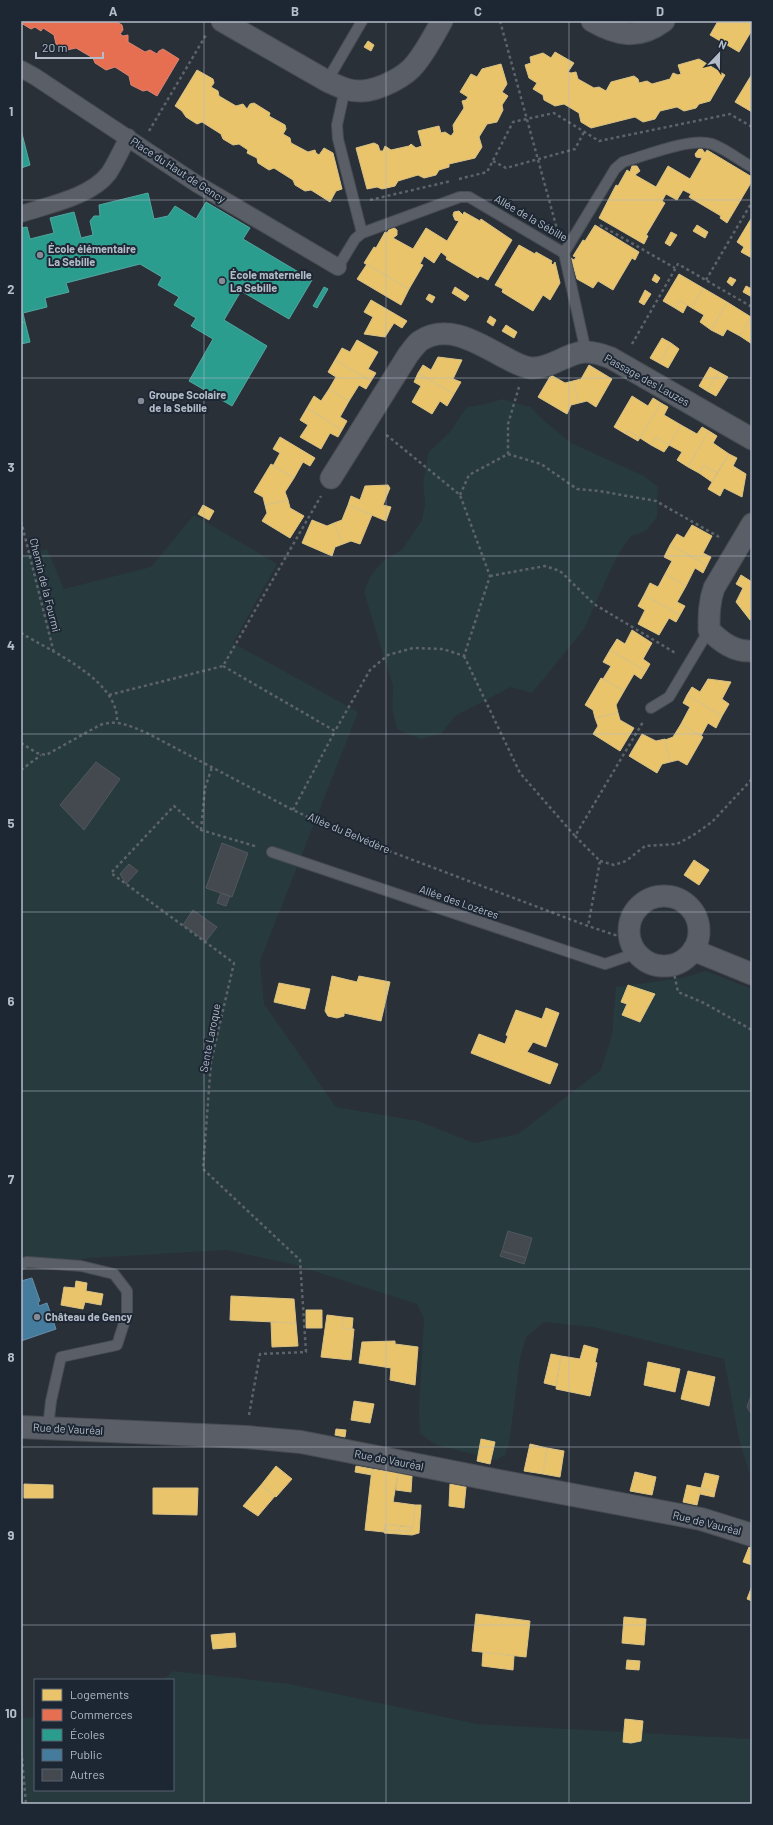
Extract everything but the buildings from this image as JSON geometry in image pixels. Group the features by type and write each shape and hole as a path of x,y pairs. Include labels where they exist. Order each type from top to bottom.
{"street":[{"path":"215,28 336,85 362,91 370,90 400,78 406,74 416,64 442,21"},
{"path":"592,21 615,32 626,34 642,33 654,28 664,21"},
{"name":"Place du Haut de Gency","path":"21,69 134,141 197,184 338,267"},
{"path":"21,214 84,192 98,184 109,173 134,141"},
{"name":"Passage des Lauzes","path":"331,478 408,355 419,341 430,336 445,334 463,336 526,367 532,368 546,366 577,353 586,352 611,358 752,439"},
{"path":"752,524 714,588 710,600 709,630 728,646 739,650 752,651"},
{"path":"659,896 670,896 681,900 690,908 696,917 699,928 698,939 693,950 687,956 672,964 653,964 644,960 633,944 629,926 632,916 639,906 648,900 659,896"},
{"path":"693,950 752,974"},
{"name":"Rue de Vauréal","path":"21,1426 246,1437 301,1442 507,1483 701,1519 752,1534"}],"lane":[{"path":"338,267 355,239 362,233 338,139 336,85 362,21"},
{"name":"Allée de la Sébille","path":"362,233 460,198 469,197 564,253 615,169 623,162 698,142 712,144 752,167"},
{"path":"564,253 586,352"},
{"path":"651,708 669,697 709,630"},
{"name":"Allée des Lozères","path":"272,852 606,964 633,944"},
{"path":"21,1264 27,1262 81,1266 114,1274 127,1292 127,1314 117,1345 61,1357 51,1401 48,1428"}],"path":[{"path":"500,21 564,253"},
{"path":"134,141 215,28"},
{"path":"355,204 487,172 513,122 527,118 554,114 599,141 730,114 752,127"},
{"path":"493,161 506,168 575,150 584,132"},
{"path":"706,280 752,202"},
{"path":"586,217 676,268"},
{"path":"621,364 678,264 752,307"},
{"path":"508,454 508,424 526,367"},
{"path":"368,420 460,495 490,576 464,656 520,773 575,836 600,862 614,865 626,861 644,846 677,844 692,836 712,822 752,779"},
{"path":"460,495 468,474 508,454 541,464 577,489 656,501 738,548"},
{"path":"223,666 331,478"},
{"name":"Chemin de la Fourmi","path":"21,521 54,653"},
{"path":"490,576 545,566 560,571 594,604 690,662"},
{"path":"21,633 83,669 99,682 109,695 118,714 117,722 109,722 100,725 46,755 21,743"},
{"path":"293,810 335,731 370,670 388,655 413,648 443,649 464,656"},
{"path":"109,695 223,666 335,731"},
{"path":"575,836 651,708"},
{"name":"Allée du Belvédère","path":"117,722 147,733 293,810 344,834 588,926 615,934 633,944"},
{"path":"21,770 42,754"},
{"path":"202,830 204,788 212,767"},
{"name":"Sente Laroque","path":"251,1407 260,1354 306,1352 300,1260 203,1169 211,1062 234,963 111,873 174,806 202,830 272,852"},
{"path":"588,926 600,862"},
{"path":"672,964 678,992 704,1003 752,1030"},
{"path":"21,1746 26,1804"}],"green space":[{"path":"502,399 530,407 571,443 644,476 658,487 657,517 647,530 630,537 616,558 584,629 532,693 511,687 455,716 442,733 421,739 397,729 392,708 393,686 364,592 370,577 382,562 403,549 422,520 425,504 423,485 428,453 449,433 467,407 486,404"},
{"path":"194,515 277,564 233,643 358,712 260,961 264,1004 336,1107 418,1121 474,1143 518,1134 601,1070 612,1035 616,987 682,978 706,971 752,989 752,1482 739,1439 724,1359 592,1327 544,1322 526,1337 520,1359 509,1444 505,1455 496,1460 437,1445 420,1434 419,1408 424,1319 417,1304 292,1264 226,1250 89,1258 21,1270 21,556 47,549 64,589 151,567"},
{"path":"173,1671 290,1684 477,1724 752,1739 752,1804 21,1804 21,1718 34,1717 34,1791 174,1791 174,1679 164,1679"}],"place":[{"name":"École élémentaire La Sebille","path":"40,255"},
{"name":"École maternelle La Sebille","path":"222,281"},
{"name":"Groupe Scolaire de la Sebille","path":"141,401"},
{"name":"Château de Gency","path":"37,1317"}]}
